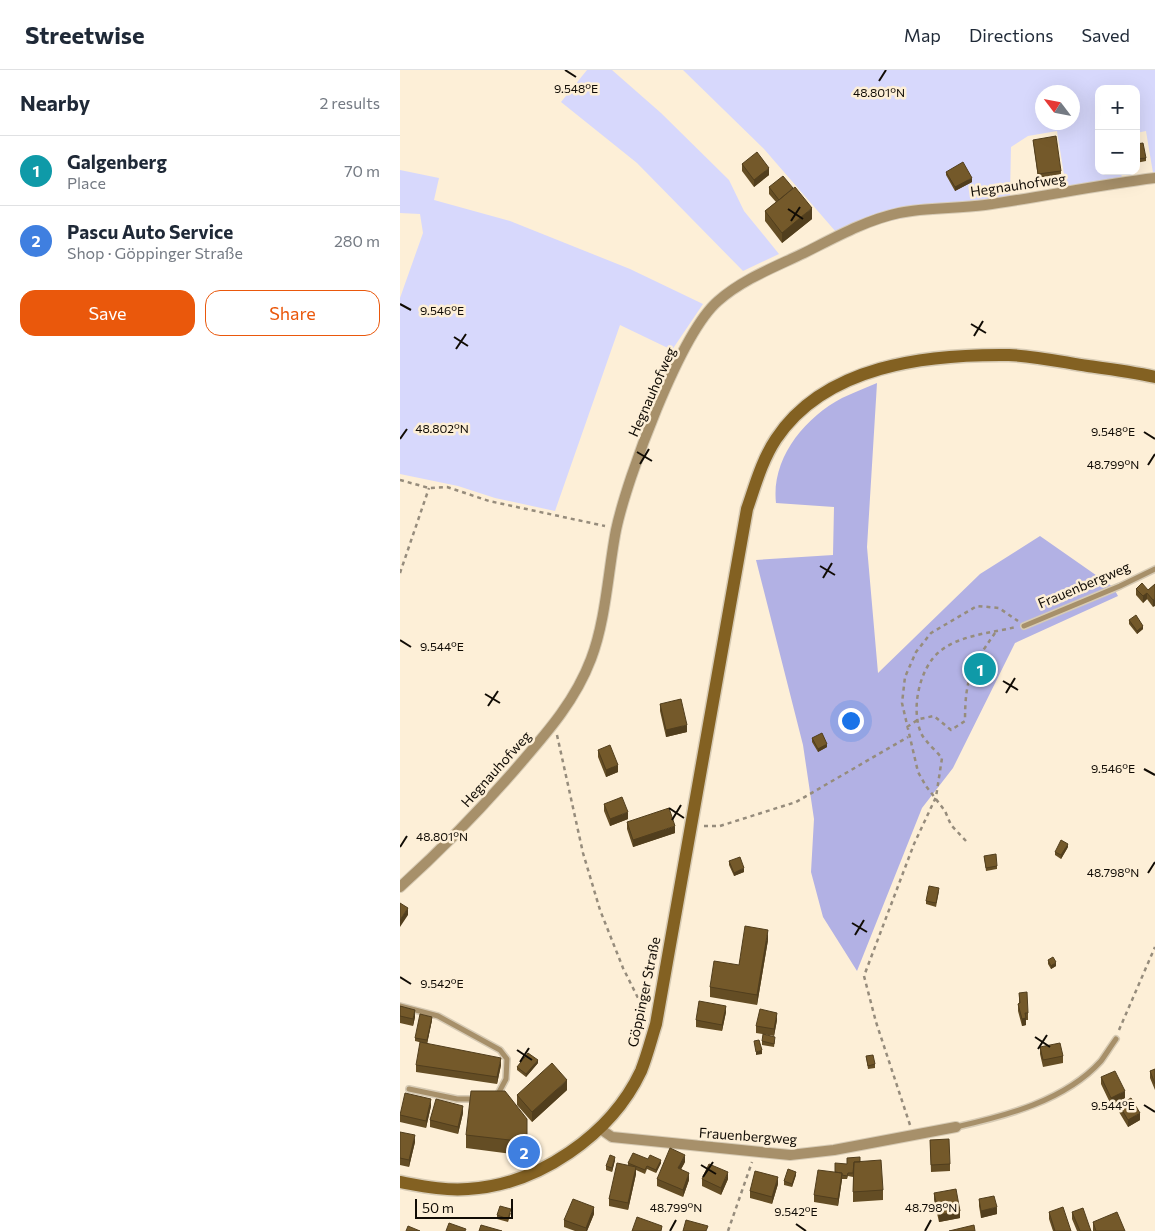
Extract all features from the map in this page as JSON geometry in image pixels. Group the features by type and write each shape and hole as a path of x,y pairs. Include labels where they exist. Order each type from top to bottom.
{"main road":[{"name":"Göppinger Straße","path":"400,1182 425,1187 468,1189 520,1178 572,1152 616,1110 641,1071 656,1024 747,509 758,475 776,439 810,402 840,385 873,371 913,361 950,357 1010,355 1155,377"}],"street":[{"name":"Hegnauhofweg","path":"400,887 438,854 552,728 574,695 592,658 608,587 617,528 634,468 689,341 703,319 718,301 749,280 863,225 899,213 981,205 1155,178"},
{"name":"Frauenbergweg","path":"599,1128 612,1137 755,1153 790,1155 834,1150 956,1126"}],"lane":[{"name":"Frauenbergweg","path":"1024,626 1103,594 1155,569"},
{"path":"400,1006 438,1016 500,1050 507,1059 506,1079 500,1092 490,1099"},
{"path":"956,1126 1004,1116 1054,1095 1080,1079 1101,1061 1116,1039"},
{"path":"409,1089 457,1100 482,1099"}],"path":[{"path":"400,480 429,488 447,487 526,510 617,528"},
{"path":"400,573 429,488"},
{"path":"966,841 951,824 936,797 926,786 918,772 908,737 902,703 906,677 916,652 931,633 977,606 999,608 1024,626"},
{"path":"913,1133 876,1022 864,976 914,844 936,797 942,758 922,734 916,698 924,674 939,652 964,639 1024,626"},
{"path":"906,727 919,719 934,716 951,730 965,721 965,690 977,658 996,632"},
{"path":"552,728 558,738 583,853 600,910 642,1011 656,1024"},
{"path":"690,826 720,826 796,802 908,737"},
{"path":"1116,1039 1139,980 1155,947"},
{"path":"728,1231 755,1153"}],"shaded area":[{"path":"587,70 612,70 661,113 729,180 744,211 779,254 743,271 637,163 561,102"},
{"path":"683,70 1155,70 1155,173 1153,173 1146,131 1140,132 1140,85 1095,85 1095,175 1122,175 1122,179 1066,187 1057,131 1028,136 1011,147 1010,196 836,232 764,149"},
{"path":"400,170 439,178 434,200 510,221 630,269 703,304 672,350 620,325 555,511 495,498 458,486 400,474 400,298 423,233 420,214 400,213"},
{"path":"877,383 867,547 878,673 980,574 1040,536 1113,587 1118,596 1015,643 953,768 922,808 857,971 823,917 811,872 814,819 803,745 756,560 833,555 834,507 776,503 779,471 793,442 803,428 815,417 828,406 842,398"}],"building":[{"path":"1056,136 1061,171 1038,174 1033,140"},
{"path":"1140,143 1143,143 1146,158 1140,159"},
{"path":"757,152 769,168 754,180 742,164"},
{"path":"963,162 972,178 955,187 946,172"},
{"path":"783,176 793,188 779,200 769,187"},
{"path":"795,187 812,208 782,233 765,211"},
{"path":"1142,583 1148,590 1155,584 1155,599 1153,600 1147,593 1143,596 1136,589"},
{"path":"1136,615 1143,626 1137,631 1129,620"},
{"path":"681,699 687,725 666,730 660,704"},
{"path":"822,733 827,744 818,749 812,738"},
{"path":"610,745 618,765 606,770 598,750"},
{"path":"622,797 628,812 610,819 604,804"},
{"path":"669,808 675,826 633,840 627,822"},
{"path":"1061,840 1068,844 1061,855 1055,852"},
{"path":"996,854 997,866 986,868 984,856"},
{"path":"740,857 744,868 734,873 729,861"},
{"path":"929,886 939,888 936,903 926,901"},
{"path":"400,903 408,908 400,920"},
{"path":"745,926 768,930 757,995 710,987 714,961 739,965"},
{"path":"1053,957 1056,962 1051,966 1048,960"},
{"path":"1027,992 1028,1013 1025,1013 1026,1018 1022,1019 1018,1004 1020,1003 1019,993"},
{"path":"699,1001 726,1006 722,1025 696,1020"},
{"path":"400,1006 415,1010 413,1019 400,1016"},
{"path":"760,1009 777,1013 774,1029 756,1026"},
{"path":"420,1014 432,1017 427,1040 415,1038"},
{"path":"763,1034 775,1037 774,1044 762,1041"},
{"path":"759,1040 762,1050 756,1052 754,1041"},
{"path":"420,1042 501,1058 497,1077 416,1065"},
{"path":"1060,1043 1063,1056 1043,1060 1040,1047"},
{"path":"528,1053 538,1060 526,1074 517,1067"},
{"path":"873,1055 875,1064 868,1066 866,1056"},
{"path":"552,1063 567,1080 532,1112 517,1095"},
{"path":"1155,1069 1155,1084 1150,1071"},
{"path":"1115,1071 1125,1091 1111,1098 1101,1077"},
{"path":"471,1091 505,1091 527,1119 527,1142 466,1135"},
{"path":"405,1093 431,1099 426,1121 400,1115"},
{"path":"1131,1098 1140,1113 1128,1120 1119,1105"},
{"path":"436,1099 463,1106 458,1127 430,1120"},
{"path":"400,1132 415,1135 409,1160 400,1158"},
{"path":"949,1139 950,1164 931,1165 930,1140"},
{"path":"670,1148 685,1155 678,1168 689,1173 683,1190 657,1179"},
{"path":"633,1153 648,1159 650,1155 661,1160 656,1170 647,1166 645,1170 628,1163"},
{"path":"610,1155 615,1157 612,1168 606,1166"},
{"path":"860,1157 860,1162 854,1162 853,1173 848,1173 847,1176 835,1172 835,1163 847,1164 847,1158"},
{"path":"881,1160 883,1190 853,1192 854,1162"},
{"path":"617,1163 636,1167 628,1203 609,1199"},
{"path":"709,1164 728,1172 721,1188 702,1179"},
{"path":"788,1169 796,1172 792,1184 784,1181"},
{"path":"818,1170 842,1173 838,1199 814,1195"},
{"path":"755,1171 778,1177 772,1197 750,1191"},
{"path":"956,1189 960,1211 939,1215 934,1193"},
{"path":"994,1196 997,1207 981,1211 979,1199"},
{"path":"573,1199 594,1207 586,1228 564,1220"},
{"path":"500,1206 511,1209 508,1219 497,1215"},
{"path":"1063,1207 1071,1231 1055,1231 1049,1212"},
{"path":"1083,1208 1091,1231 1080,1231 1072,1212"},
{"path":"1117,1212 1125,1231 1096,1231 1093,1222"},
{"path":"637,1217 662,1226 661,1231 632,1231"},
{"path":"686,1220 708,1226 706,1231 683,1231"},
{"path":"449,1223 466,1229 465,1231 446,1231"},
{"path":"481,1225 502,1231 479,1231"},
{"path":"974,1225 975,1231 949,1231"},
{"path":"408,1226 420,1231 406,1231"}],"place":[{"name":"Galgenberg","path":"980,669"},
{"name":"Pascu Auto Service","path":"524,1152"}]}
